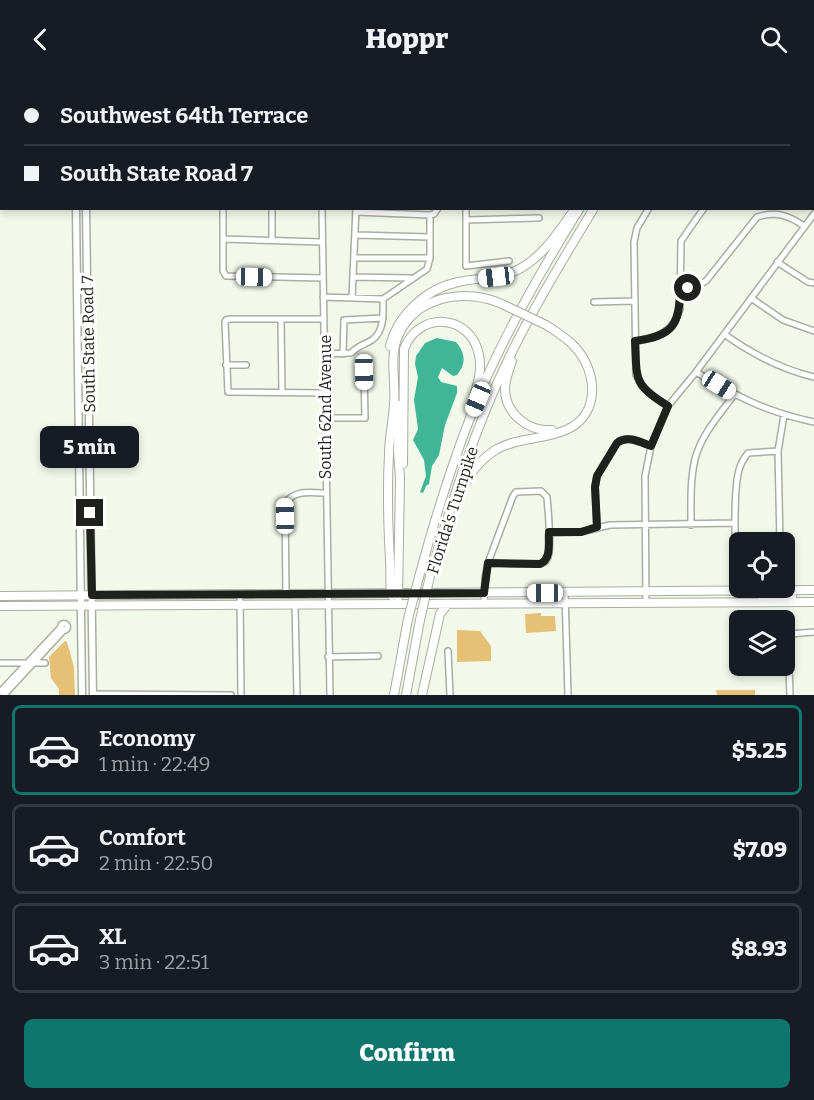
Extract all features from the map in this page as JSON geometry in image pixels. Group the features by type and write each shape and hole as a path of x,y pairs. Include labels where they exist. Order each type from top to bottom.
{"highway":[{"path":"392,422 390,346 393,335 410,309 432,291 446,285 512,273 527,265 547,247 574,210"},
{"name":"Florida's Turnpike","path":"394,695 408,619 419,576 442,495 458,450 486,380 512,325 579,210"},
{"name":"Florida's Turnpike","path":"406,695 430,576 449,510 481,421 518,340 548,284 593,210"},
{"path":"396,604 387,510 388,453 394,404 394,348 410,318 435,301 454,296 486,297 569,341 586,362 593,391 587,410 576,424 566,430 516,441 486,456 467,478 449,510"},
{"path":"395,594 399,574 399,349 405,331 422,313 453,300 480,300 503,306"},
{"path":"400,478 403,454 404,349 407,339 423,324 433,322 453,324 463,328 471,336 479,355 480,378 458,450"},
{"path":"518,340 505,387 506,399 511,410 533,428 549,431 564,428 578,418 587,405 589,379 580,360 568,345 544,327"},
{"path":"399,574 409,588 431,593"},
{"path":"0,596 814,591"},
{"path":"761,602 765,597 809,596 814,591"},
{"path":"0,606 814,602"},
{"path":"422,695 440,614 448,604"}],"main road":[{"name":"South State Road 7","path":"76,210 82,695"},
{"name":"South State Road 7","path":"86,210 93,695"},
{"path":"77,236 87,245"},
{"path":"77,236 87,254"}],"street":[{"path":"223,210 223,271 226,276 323,278"},
{"path":"272,210 272,240"},
{"name":"South 62nd Avenue","path":"322,210 330,695"},
{"path":"352,298 356,210 430,215 437,210"},
{"path":"466,210 466,266 509,261"},
{"path":"648,210 637,228 634,242 636,375 648,393 668,406"},
{"path":"635,341 653,339 664,334 672,326 680,309 681,240 703,210"},
{"path":"680,288 697,286 706,281 757,217 778,213 789,216 804,226"},
{"path":"646,603 645,476 651,446 668,406 814,214"},
{"path":"323,297 383,299 427,269 430,258 430,215"},
{"path":"466,220 539,218"},
{"path":"356,235 430,237"},
{"path":"223,239 322,242"},
{"path":"354,258 430,258"},
{"path":"777,262 808,282 814,283"},
{"path":"353,277 413,278"},
{"path":"751,298 783,320 814,331"},
{"path":"325,354 351,353 360,344 371,341 379,333 383,318 383,299"},
{"path":"594,302 634,302"},
{"path":"343,354 344,320 383,318"},
{"path":"281,319 282,393"},
{"path":"324,319 226,320 226,365 228,392 325,393"},
{"path":"724,334 745,349 777,365 814,376"},
{"path":"226,365 246,365"},
{"path":"325,418 365,418 364,372"},
{"path":"696,372 734,395 784,416 814,422"},
{"path":"691,525 690,486 696,457 708,431 734,395"},
{"path":"780,532 778,451 784,416"},
{"path":"597,527 595,487 597,476 617,443 621,439 628,438 651,446"},
{"path":"735,532 736,484 739,468 748,453 778,451"},
{"path":"484,604 488,563 516,492 541,491 545,493 549,532 548,556 545,561 540,564 488,563"},
{"path":"286,594 285,504 296,493 325,493"},
{"path":"549,532 581,532 597,527 735,523"},
{"path":"566,593 568,695"},
{"path":"240,594 241,695"},
{"path":"295,605 297,695"},
{"path":"4,695 62,629"},
{"path":"790,695 788,639 790,633 814,632"},
{"path":"448,651 450,695"},
{"path":"328,657 378,656"},
{"path":"0,663 45,663"},
{"path":"0,692 31,663"},
{"path":"93,695 231,695"}],"shaded area":[{"path":"437,338 456,342 463,354 463,362 457,375 453,376 442,368 438,377 441,382 457,386 457,393 445,425 439,455 432,466 429,484 423,493 420,492 426,476 424,460 413,440 418,429 414,400 418,377 415,364 416,356 425,343"},
{"path":"541,613 541,616 555,616 556,631 526,633 525,614"},
{"path":"457,630 480,631 491,646 491,661 457,662"},
{"path":"65,641 74,667 75,695 59,695 59,689 51,678 49,657"},
{"path":"716,690 755,690 755,695 717,695"}],"route":[{"path":"90,513 92,595 484,593 488,563 540,564 548,556 549,532 581,532 597,527 595,487 597,476 621,439 628,438 651,446 668,406 642,387 636,375 635,341 653,339 664,334 672,326 680,309 680,288 688,288"}]}
